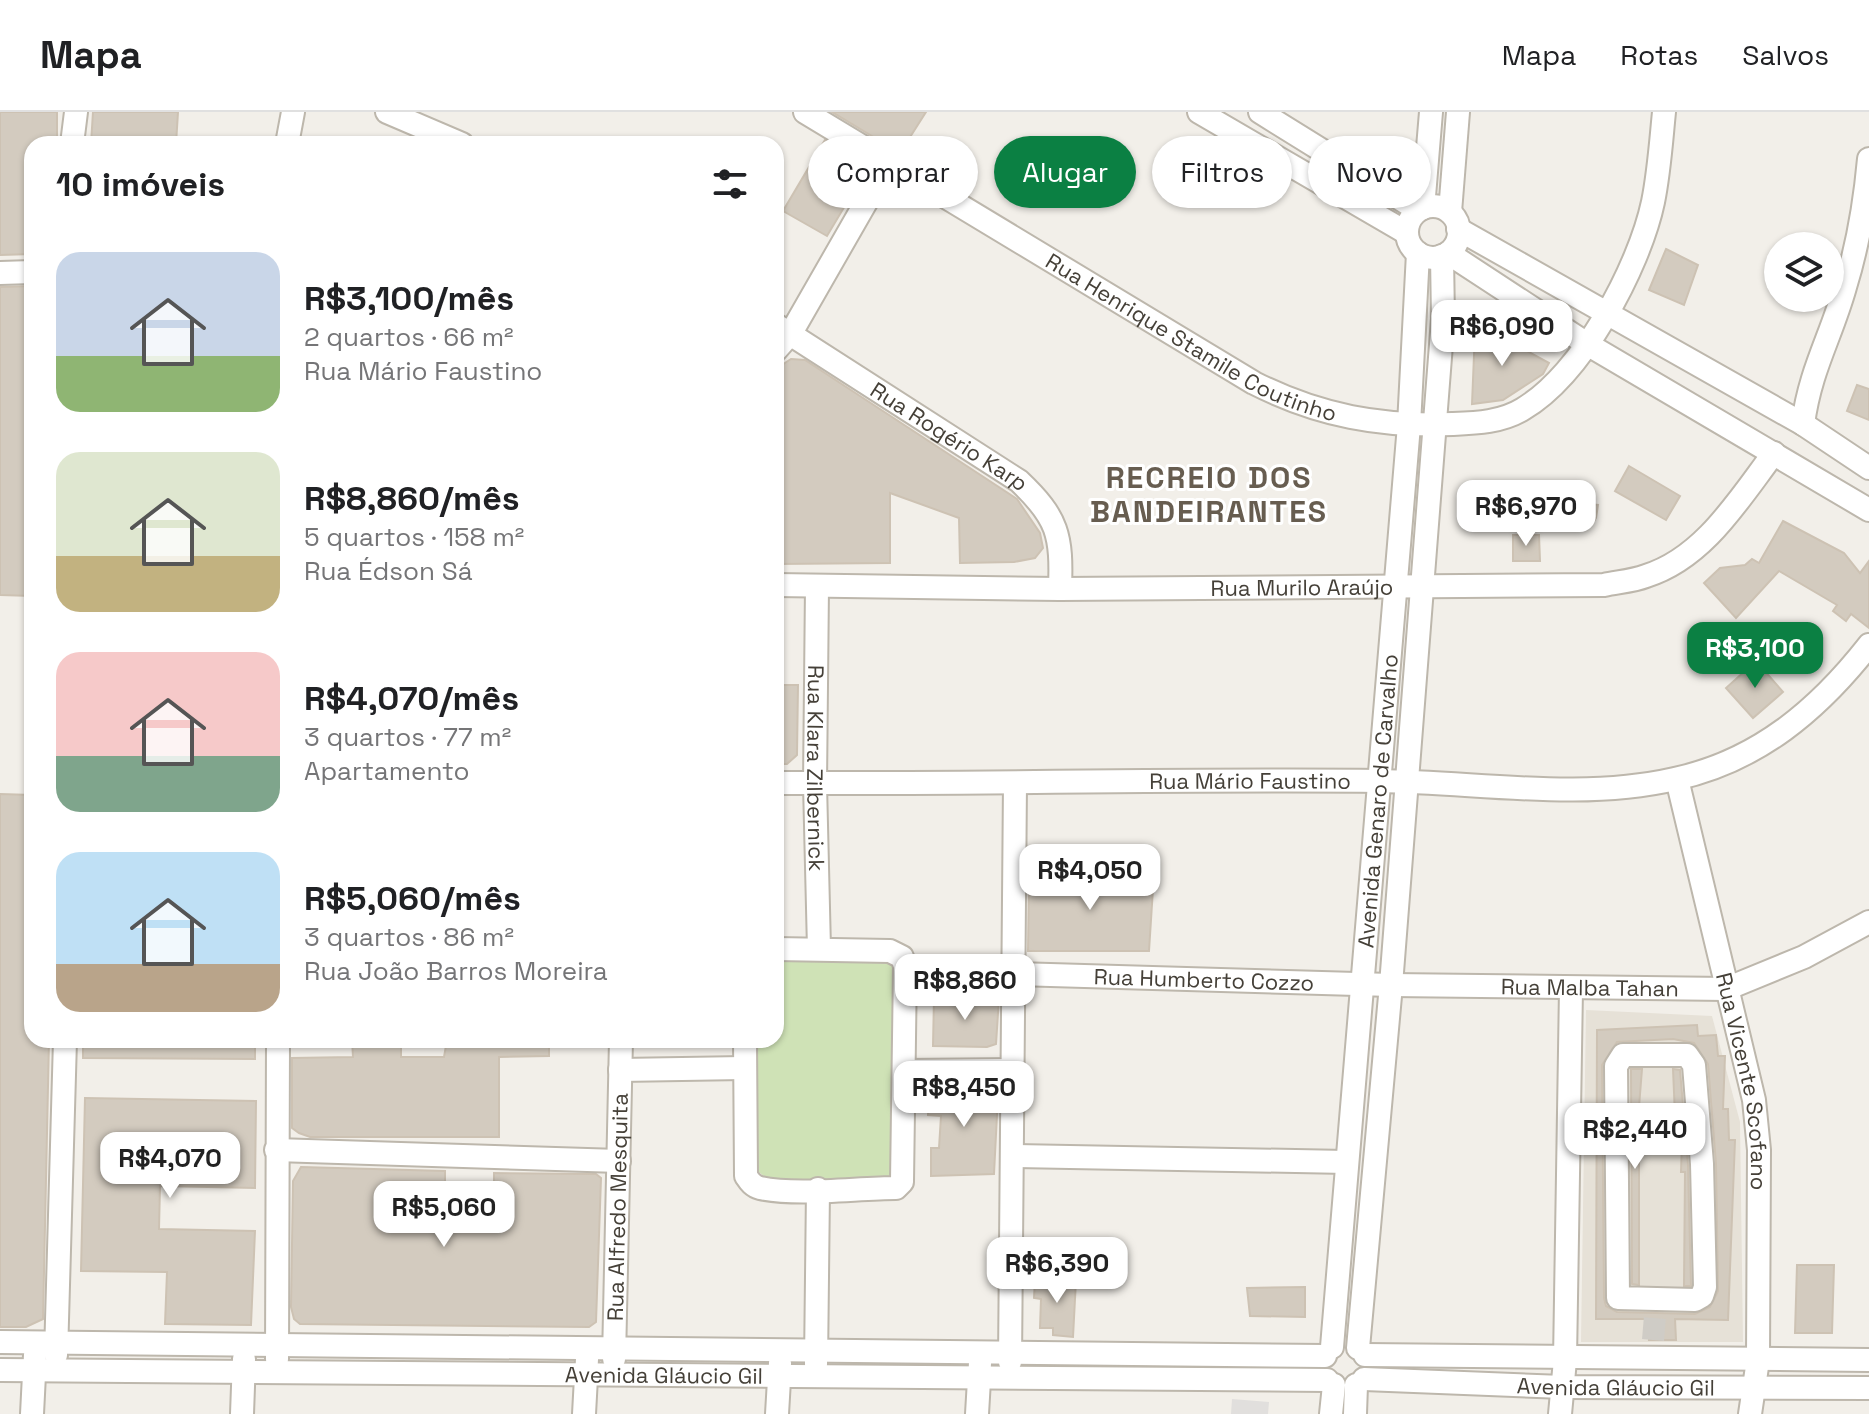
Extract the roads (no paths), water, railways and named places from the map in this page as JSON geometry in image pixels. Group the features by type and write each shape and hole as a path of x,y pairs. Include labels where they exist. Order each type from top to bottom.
{"street":[{"path":"73,136 76,112"},
{"path":"288,136 293,112"},
{"path":"387,112 443,136"},
{"name":"Rua Henrique Stamile Coutinho","path":"805,112 845,136"},
{"path":"1199,112 1407,233 1418,253 1445,254 1587,344 1869,510"},
{"path":"1260,112 1421,209"},
{"path":"1421,209 1431,112"},
{"path":"1445,254 1456,242 1458,112"},
{"name":"Rua Henrique Stamile Coutinho","path":"965,208 1254,383 1302,406 1334,415 1409,425 1481,422 1523,409 1563,375 1607,312 1638,247 1653,204 1664,112"},
{"path":"1803,424 1809,383 1845,291 1856,248 1869,159"},
{"path":"1407,233 1409,222 1421,209 1432,206 1607,312 1803,424 1869,468"},
{"path":"784,331 860,208"},
{"name":"Avenida Genaro de Carvalho","path":"1328,1351 1380,781 1409,425 1418,253"},
{"name":"Avenida Genaro de Carvalho","path":"1362,1351 1444,305 1445,254"},
{"path":"0,273 24,272"},
{"name":"Rua Rogério Karp","path":"784,338 1019,481 1048,509 1061,554 1060,589"},
{"path":"1776,408 1809,383"},
{"name":"Rua Murilo Araújo","path":"784,585 1060,589 1604,585 1647,576 1676,562 1699,545 1774,453"},
{"name":"Rua Klara Zilbernick","path":"817,586 815,784 819,949"},
{"name":"Rua Mário Faustino","path":"784,783 1380,781 1557,788 1611,787 1677,779 1748,755 1767,744 1824,699 1869,645"},
{"name":"Rua Vicente Scofano","path":"1677,779 1754,1100 1759,1150 1758,1360 1750,1414"},
{"path":"1010,1376 1016,974 1015,783"},
{"name":"Rua Malba Tahan","path":"1391,985 1726,989 1804,957 1869,922"},
{"path":"745,1048 746,1176 751,1184 760,1188 896,1188 902,1182 905,1071 902,957 890,951 784,949"},
{"name":"Rua Humberto Cozzo","path":"1016,974 1391,985"},
{"path":"1560,1414 1565,1360 1571,989"},
{"path":"32,1414 46,1370 64,1048"},
{"path":"276,1372 278,1048"},
{"name":"Rua Alfredo Mesquita","path":"613,1374 621,1048"},
{"path":"1627,1054 1687,1055 1694,1065 1702,1164 1705,1287 1702,1296 1695,1300 1656,1302 1624,1300 1617,1294 1616,1066 1619,1058 1627,1054"},
{"path":"620,1070 744,1068"},
{"path":"905,1071 1014,1070"},
{"path":"276,1150 619,1161"},
{"path":"1013,1156 1347,1162"},
{"path":"816,1375 818,1189"},
{"name":"Avenida Gláucio Gil","path":"0,1342 614,1347 816,1352 1328,1351"},
{"path":"242,1414 243,1344"},
{"path":"1331,1414 1345,1382 1368,1367 1362,1351 1350,1344 1328,1351 1323,1368 1345,1382 1355,1414"},
{"path":"584,1414 588,1347"},
{"name":"Avenida Gláucio Gil","path":"1362,1351 1565,1360 1652,1349 1758,1360 1869,1360"},
{"path":"977,1414 981,1350"},
{"path":"777,1414 780,1351"},
{"name":"Avenida Gláucio Gil","path":"0,1370 1010,1376 1563,1387 1869,1388"}],"tunnel":[{"path":"1653,1340 1656,1304"}],"district":[{"name":"RECREIO DOS BANDEIRANTES","path":"1209,494"}]}
